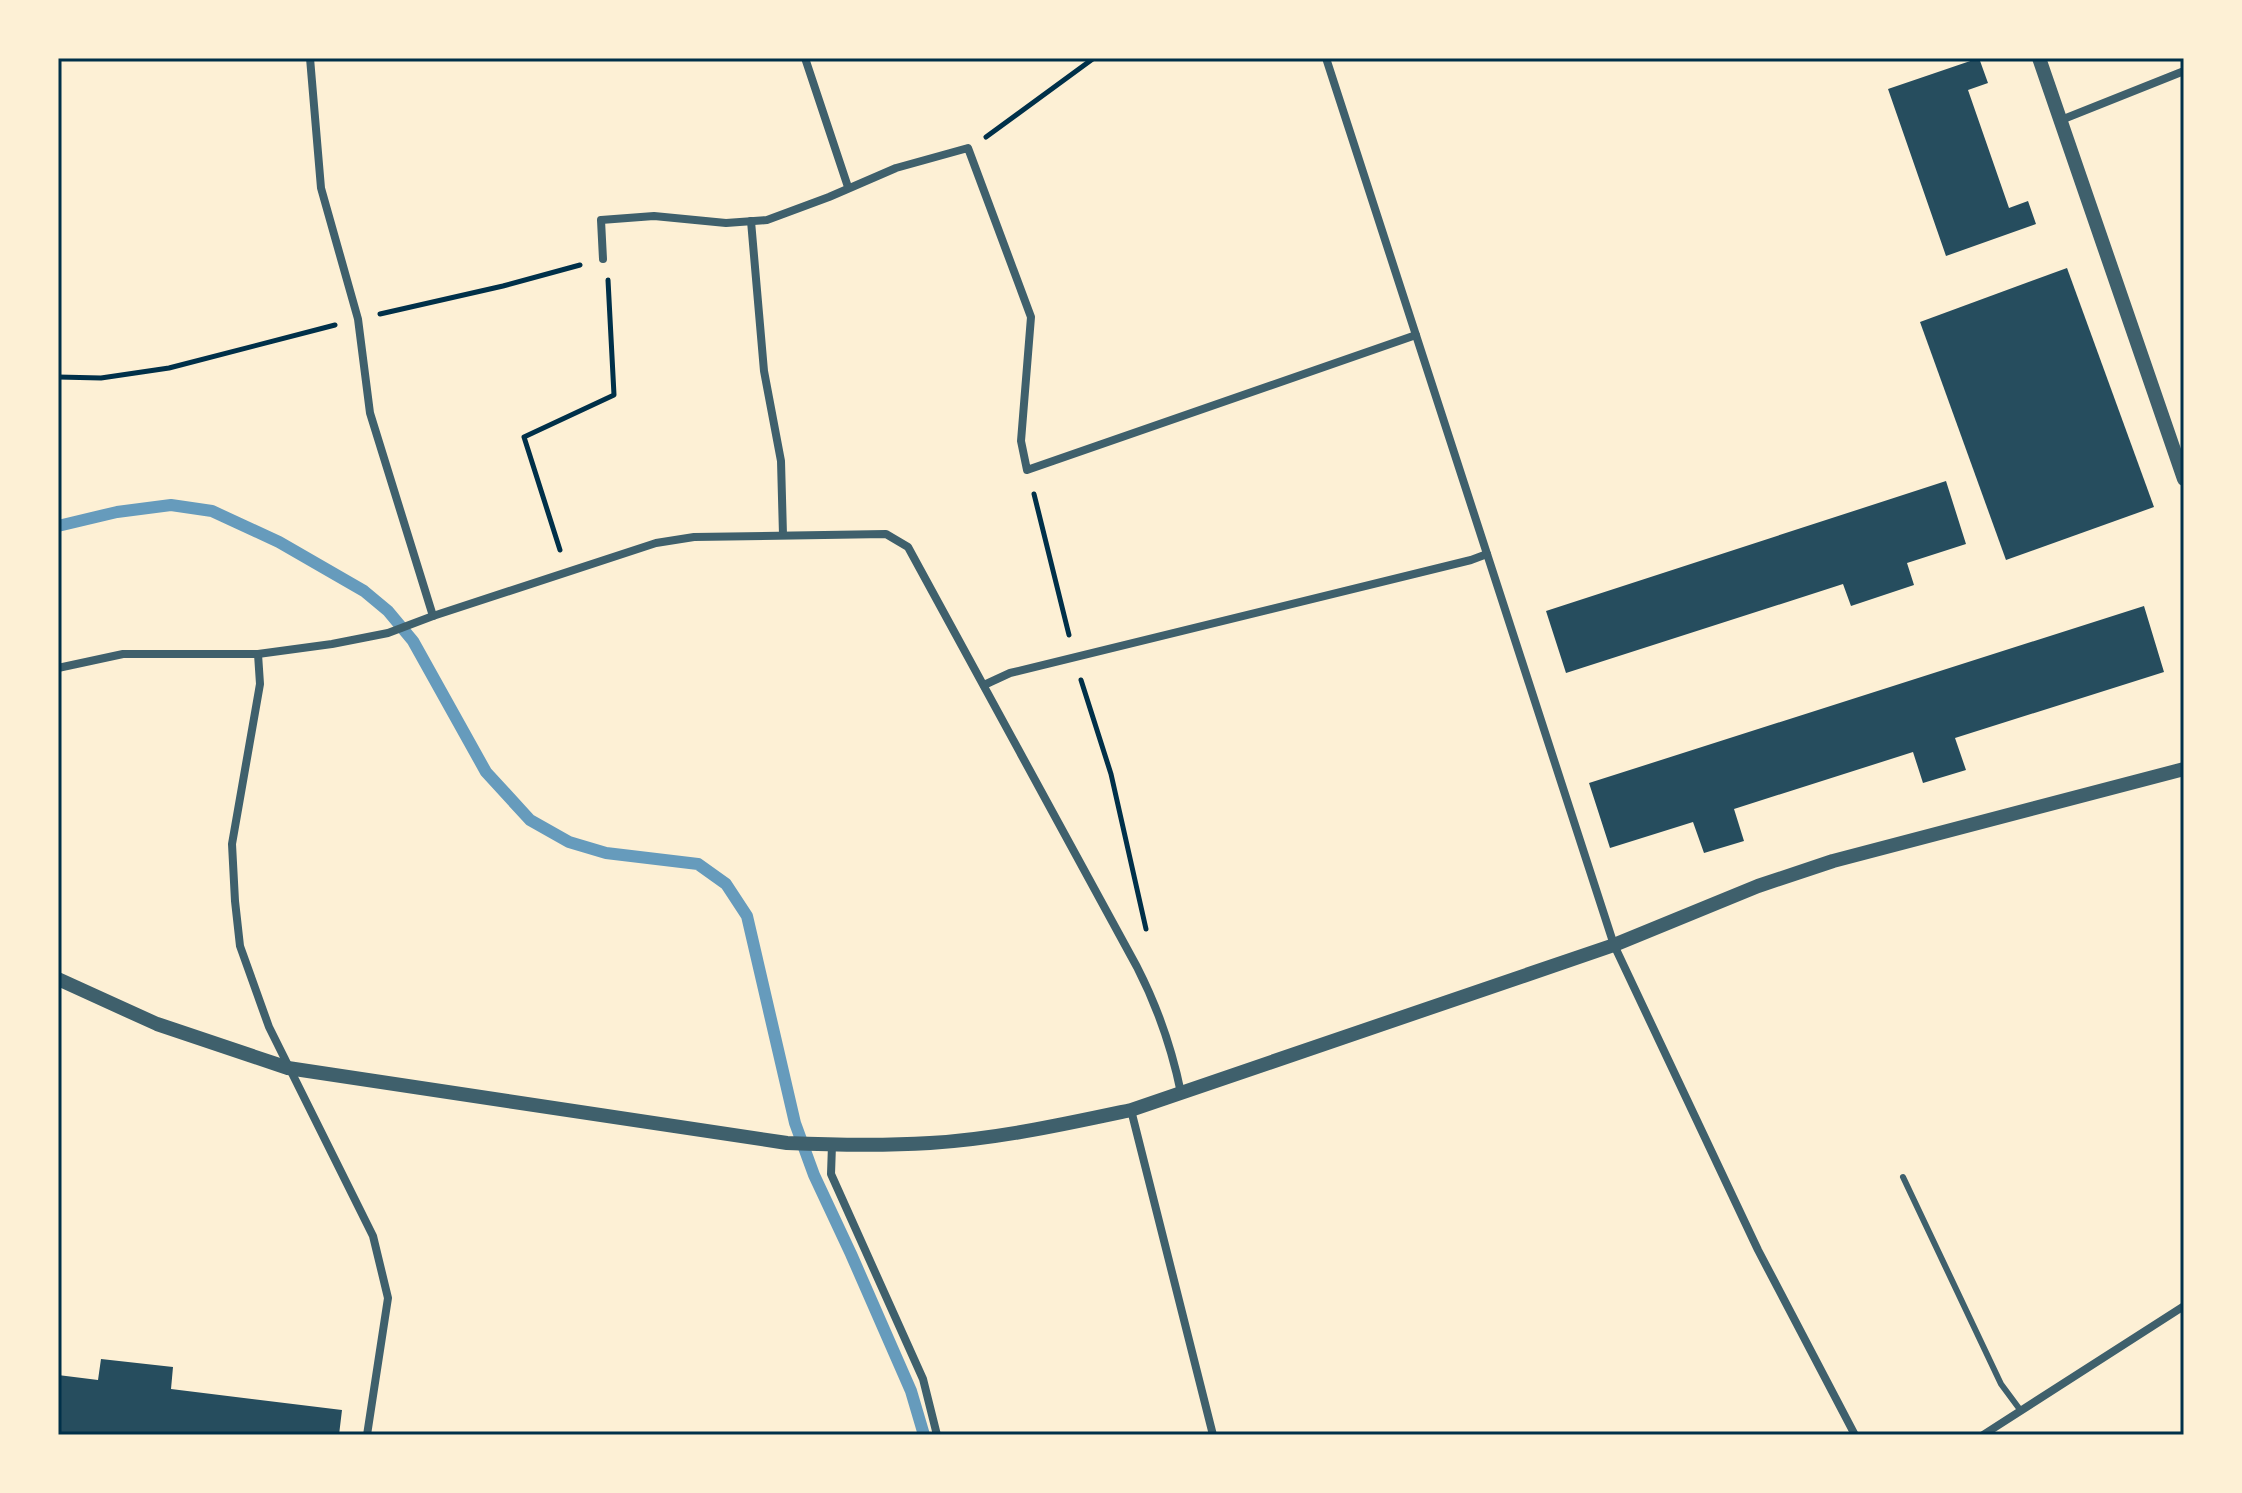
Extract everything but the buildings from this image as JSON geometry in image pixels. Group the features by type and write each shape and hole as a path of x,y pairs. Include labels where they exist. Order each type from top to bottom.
{"street":[{"path":"310,58 321,188 358,319 370,413 433,616"},
{"path":"805,58 848,187"},
{"path":"1326,58 1614,945 1758,1250 1855,1435"},
{"path":"2039,58 2184,479"},
{"path":"2061,120 2184,71"},
{"path":"603,259 601,220 654,216 726,223 767,220 896,168 968,148 1031,317 1021,441 1027,470 1416,335"},
{"path":"751,221 764,371 781,461 783,535"},
{"path":"58,668 123,654 258,654 388,633 656,543 694,537 886,534 908,547 1152,997 1181,1093"},
{"path":"984,685 1010,673 1487,554"},
{"path":"258,654 260,684 232,844 240,946 269,1027 373,1236 388,1298 367,1435"},
{"path":"58,979 157,1024 288,1068 787,1143 931,1143 1054,1127 1131,1110 1614,945 1758,886 1833,861 2184,769"},
{"path":"1131,1110 1213,1435"},
{"path":"832,1145 831,1174 923,1379 937,1435"},
{"path":"1983,1435 2184,1306"}],"lane":[{"path":"1903,1177 2001,1384 2021,1411"}],"path":[{"path":"968,148 1094,58"},
{"path":"58,377 101,378 169,368 603,259 610,287 614,395 524,437 567,572"},
{"path":"1027,470 1041,513 1074,658 1111,774 1146,929"}],"waterway":[{"path":"58,526 117,512 171,505 212,511 279,542 364,591 388,611 413,641 486,772 530,820 569,842 606,853 698,864 726,884 747,916 795,1123 814,1175 911,1391 924,1435"}]}
